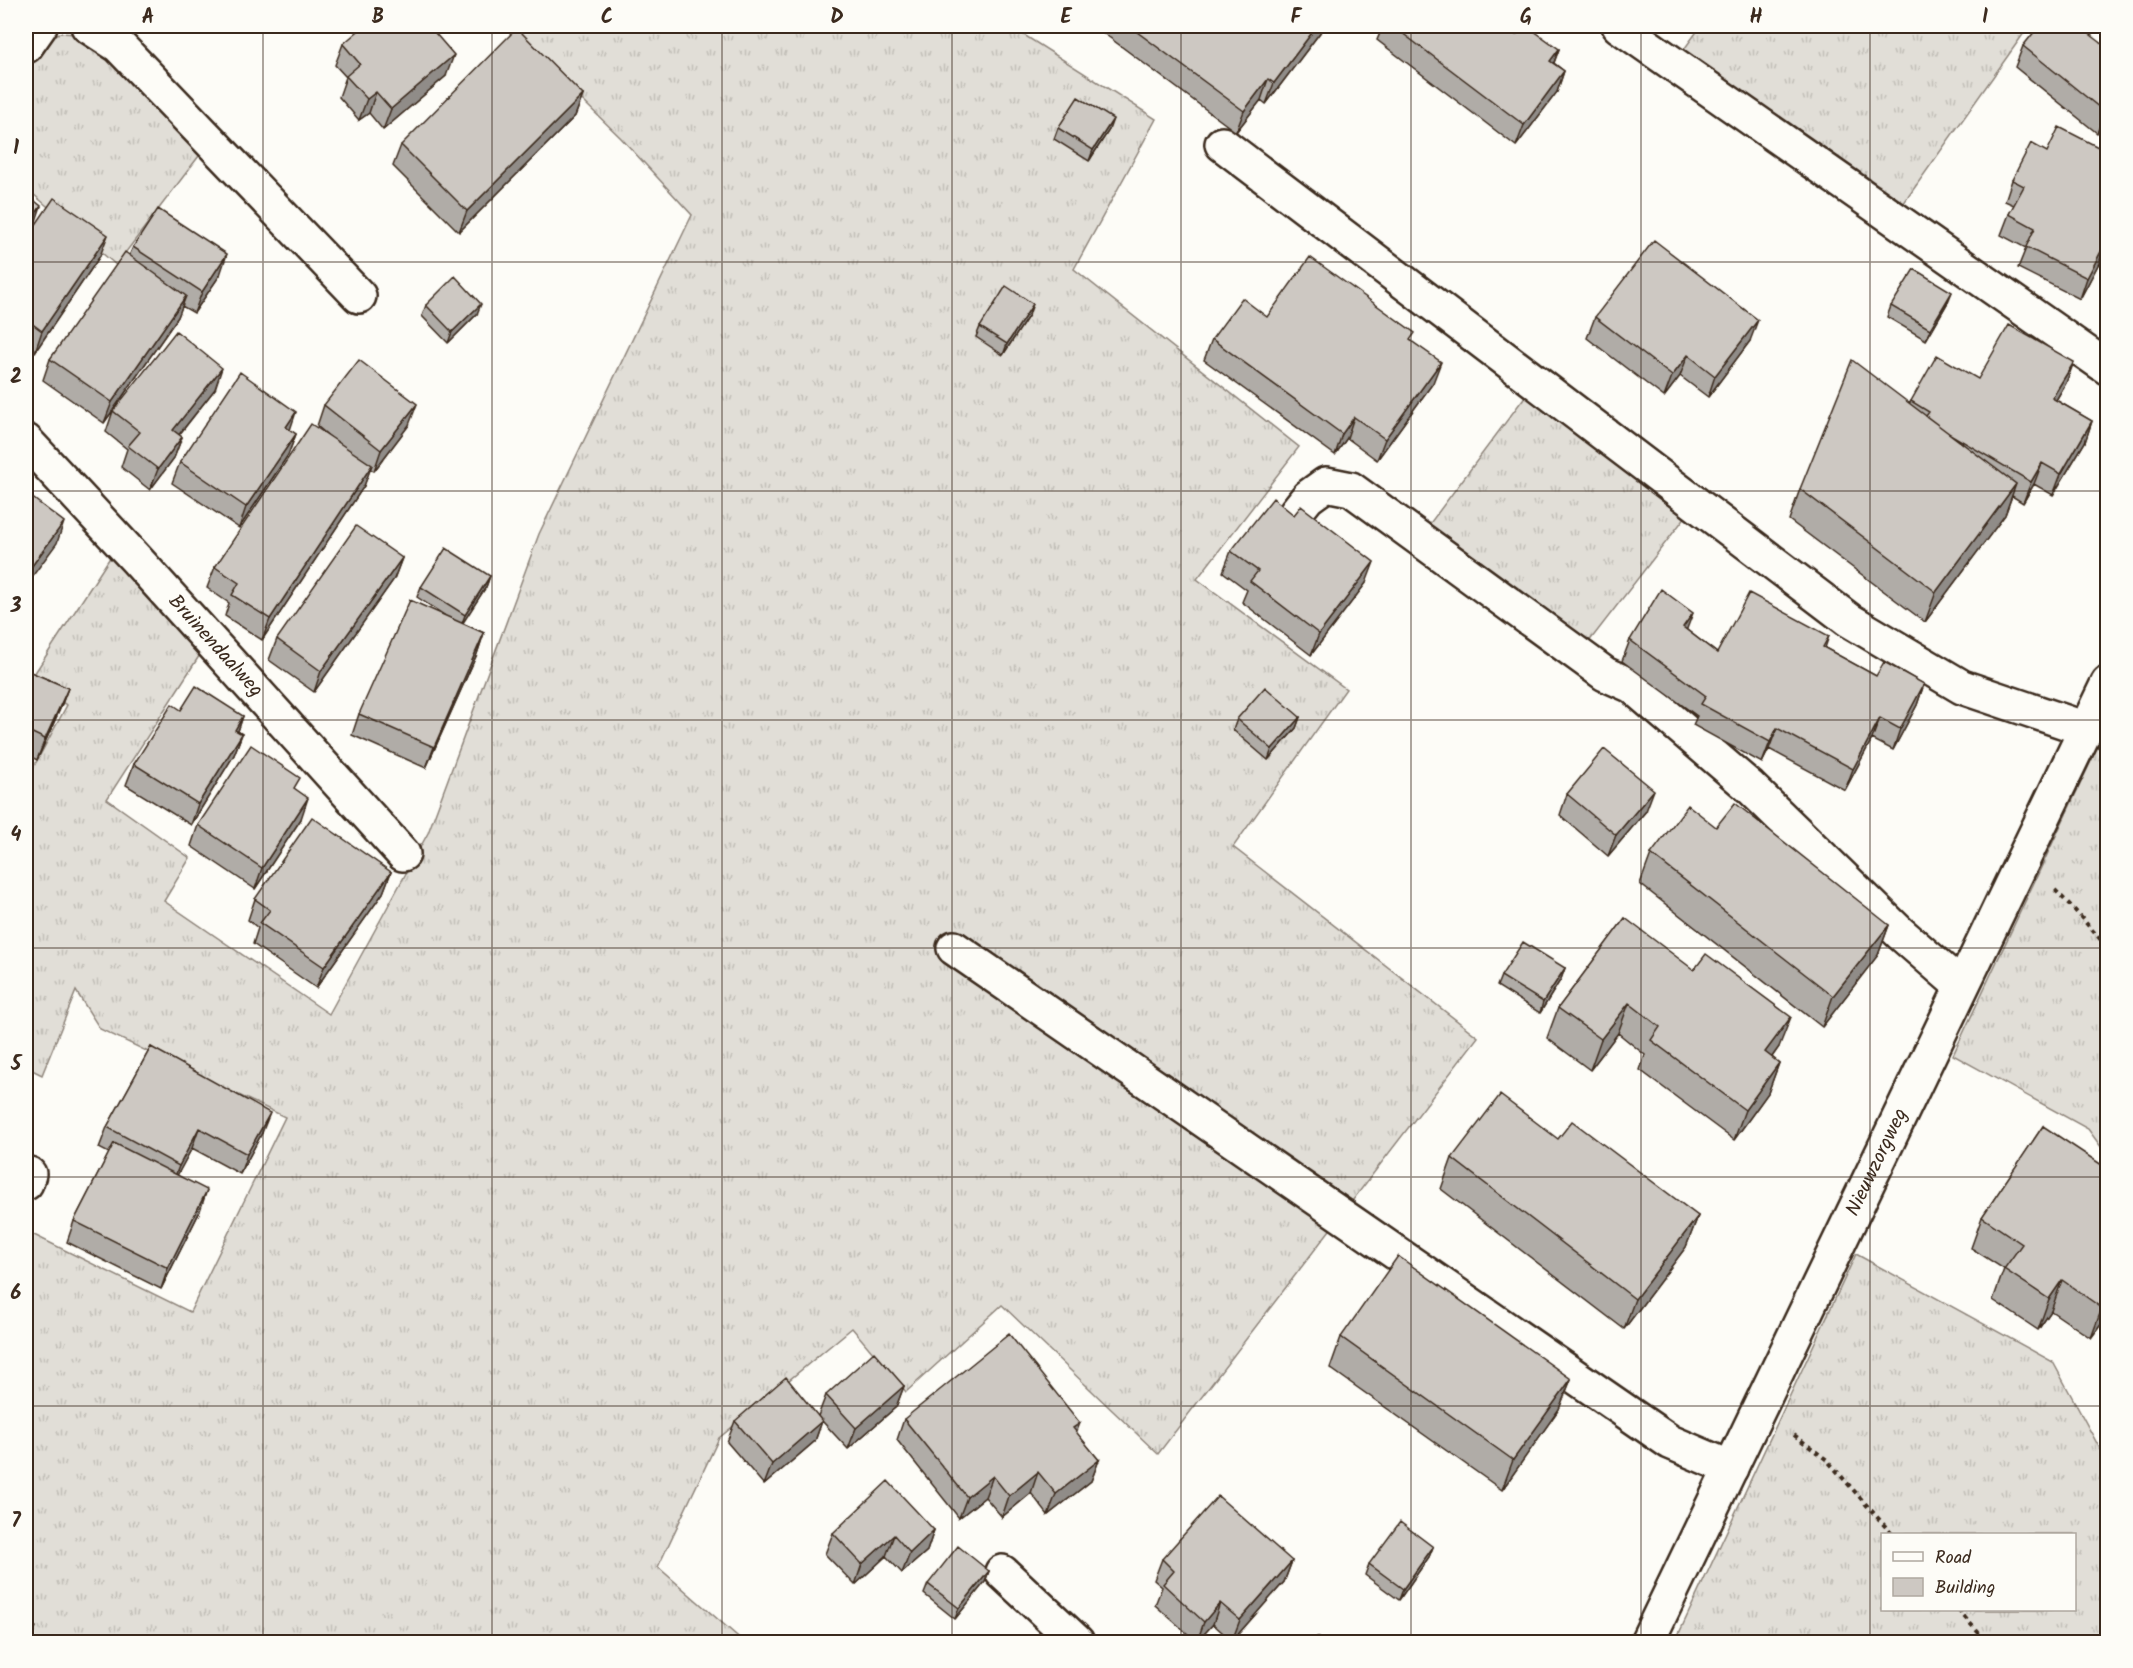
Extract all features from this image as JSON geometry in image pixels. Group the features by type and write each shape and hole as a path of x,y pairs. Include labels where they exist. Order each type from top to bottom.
{"street":[{"path":"26,46 40,26"},
{"path":"88,26 119,46 359,296"},
{"path":"1619,26 2108,368"},
{"path":"1222,144 1849,620 1962,687 2086,729"},
{"name":"Bruinendaalweg","path":"26,441 403,854"},
{"path":"1296,512 1308,497 1326,484 1351,489 1605,674 1632,686 1750,787 1900,933 1961,986"},
{"name":"Nieuwzorgweg","path":"1647,1642 2108,682"},
{"path":"954,948 1670,1442 1731,1468"},
{"path":"1002,1572 1077,1642"}],"path":[{"path":"2024,860 2071,906 2108,948"},
{"path":"1760,1409 1827,1460 1891,1533"},
{"path":"1959,1611 1987,1642"}],"green space":[{"path":"506,26 1010,26 1156,119 1074,269 1299,447 1197,579 1346,689 1233,847 1478,1037 1158,1454 1002,1305 906,1392 852,1328 719,1438 658,1567 744,1642 36,1642 26,1638 26,1231 190,1312 285,1117 100,1029 76,991 42,1075 26,1067 26,781 67,705 27,685 111,556 203,650 107,799 190,858 164,901 329,1014 428,833 539,534 692,215 621,138"},
{"path":"1701,26 2029,26 1901,207 1682,52"},
{"path":"60,33 78,34 97,43 202,152 116,265 26,188 26,66 49,37"},
{"path":"1529,391 1690,511 1588,643 1425,530"},
{"path":"2107,727 2107,1155 2088,1129 1953,1055"},
{"path":"1856,1254 2053,1362 2107,1462 2107,1642 1675,1642"}],"building":[{"path":"364,26 429,26 454,55 391,109 376,92 367,99 346,76 360,64 343,44"},
{"path":"1129,26 1317,26 1274,83 1268,79 1244,111"},
{"path":"1393,26 1507,26 1506,28 1516,35 1523,26 1527,26 1559,49 1550,61 1564,71 1524,125"},
{"path":"2039,26 2079,26 2108,48 2108,109 2105,112 2023,46"},
{"path":"517,28 583,95 467,211 401,145"},
{"path":"1078,97 1113,119 1093,150 1058,128"},
{"path":"2059,127 2108,152 2108,243 2106,242 2087,278 2026,247 2035,228 2009,214 2024,186 2012,180 2031,143 2047,152"},
{"path":"26,194 41,206 26,227"},
{"path":"54,198 108,235 42,331 26,319 26,239"},
{"path":"158,209 227,254 202,292 133,247"},
{"path":"1654,240 1758,320 1715,376 1688,355 1672,376 1595,317"},
{"path":"125,252 186,296 112,402 50,359"},
{"path":"1310,257 1415,333 1410,340 1441,362 1385,439 1354,417 1342,434 1212,339 1242,298 1267,317"},
{"path":"1914,269 1952,292 1930,329 1891,306"},
{"path":"455,276 481,304 452,332 426,305"},
{"path":"1006,286 1033,304 1007,344 980,327"},
{"path":"2009,325 2074,362 2052,398 2092,421 2061,474 2042,463 2031,482 1950,434 1926,416 1929,412 1911,401 1937,355 1978,379"},
{"path":"176,331 222,368 173,430 182,437 158,469 128,446 140,432 113,411"},
{"path":"359,360 417,404 381,450 324,405"},
{"path":"1852,360 2016,484 1936,592 1800,489"},
{"path":"240,372 296,412 286,427 296,434 246,507 180,462"},
{"path":"311,424 372,465 270,619 232,595 239,583 215,567"},
{"path":"26,493 64,522 26,574"},
{"path":"1273,498 1294,515 1301,506 1374,562 1319,634 1250,581 1258,571 1231,551"},
{"path":"356,526 402,558 321,671 277,639"},
{"path":"446,548 490,576 465,615 421,587"},
{"path":"1661,589 1693,613 1683,627 1717,653 1749,593 1829,636 1823,647 1876,676 1884,662 1924,684 1900,729 1880,718 1853,769 1777,728 1770,742 1701,704 1706,696 1630,640"},
{"path":"410,600 484,633 434,747 359,714"},
{"path":"26,668 28,671 68,688 45,739 26,730"},
{"path":"196,686 243,716 235,730 242,734 198,804 134,764 172,704 181,710"},
{"path":"1265,687 1300,717 1272,749 1237,719"},
{"path":"251,745 300,778 294,788 308,798 262,868 198,825"},
{"path":"1604,749 1654,790 1616,835 1567,794"},
{"path":"1735,803 1889,925 1833,996 1651,854 1688,805 1716,827"},
{"path":"312,817 391,872 324,967 260,923 270,910 255,899"},
{"path":"1625,918 1694,970 1706,954 1791,1017 1765,1052 1779,1063 1745,1110 1651,1040 1660,1027 1629,1003 1601,1039 1558,1008"},
{"path":"1523,942 1565,968 1543,1002 1501,976"},
{"path":"151,1047 270,1113 247,1154 199,1128 179,1166 107,1127"},
{"path":"1500,1095 1558,1139 1572,1121 1698,1216 1635,1299 1452,1158"},
{"path":"2043,1126 2108,1169 2108,1197 2103,1204 2108,1206 2108,1300 2102,1308 2062,1280 2049,1299 2004,1269 2022,1244 1982,1217"},
{"path":"114,1143 207,1190 168,1268 74,1221"},
{"path":"1398,1256 1571,1379 1513,1460 1341,1337"},
{"path":"1009,1334 1080,1423 1073,1428 1099,1460 1056,1494 1038,1472 1009,1496 993,1476 967,1497 904,1419"},
{"path":"874,1352 904,1386 856,1428 826,1395"},
{"path":"786,1377 822,1421 772,1464 735,1421"},
{"path":"888,1481 934,1530 910,1553 894,1535 862,1564 833,1533"},
{"path":"1218,1496 1292,1561 1240,1620 1220,1603 1204,1622 1163,1584 1174,1571 1162,1559"},
{"path":"1400,1522 1433,1547 1403,1589 1369,1564"},
{"path":"958,1546 989,1571 959,1608 928,1584"},
{"path":"26,1622 36,1627 29,1642 26,1642"},
{"path":"1317,1637 1323,1642 1312,1642"}]}
